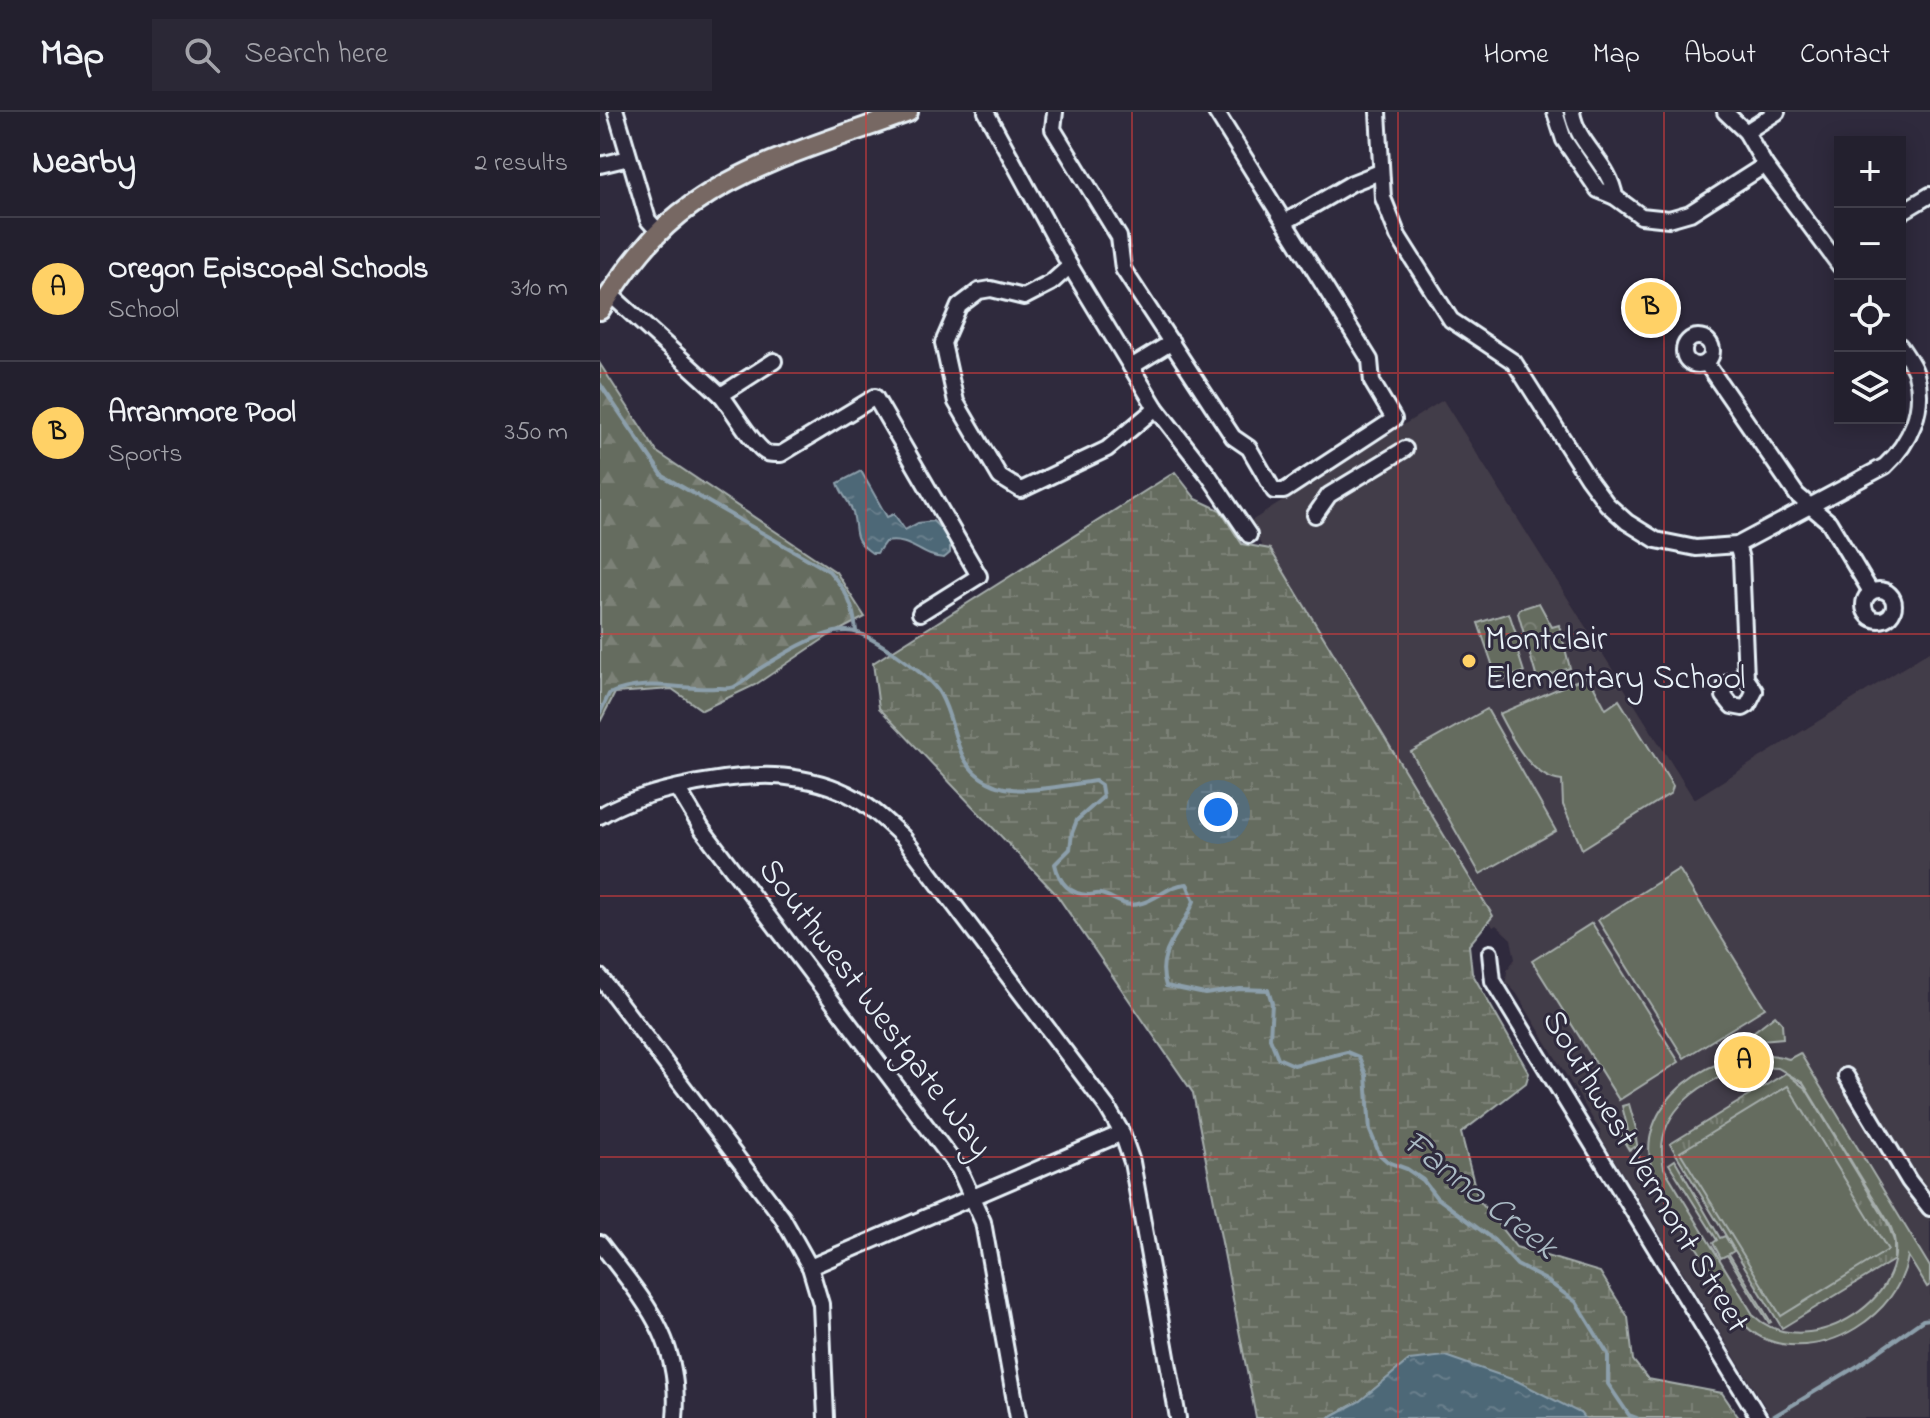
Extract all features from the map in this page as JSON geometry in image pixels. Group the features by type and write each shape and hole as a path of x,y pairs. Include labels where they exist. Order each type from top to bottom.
{"main road":[{"path":"600,310 631,264 659,232 691,205 722,185 773,162 908,112"}],"street":[{"path":"616,112 648,220 659,232"},
{"path":"986,112 1070,266 1156,408 1209,476 1249,535"},
{"path":"1055,112 1053,129 1119,237 1123,269 1233,437 1249,448 1274,491 1284,491 1394,419 1372,382 1370,360 1216,112"},
{"path":"1378,112 1383,198 1393,226 1444,312 1459,328 1511,358 1607,504 1627,522 1656,540 1696,548 1737,545 1885,466 1924,420 1923,372 1905,352"},
{"path":"1555,112 1564,140 1598,190 1615,197 1641,216 1660,219 1690,213 1765,165"},
{"path":"1572,112 1577,129 1613,181 1615,197"},
{"path":"1725,112 1746,132 1765,165 1834,252"},
{"path":"1746,132 1777,112"},
{"path":"600,165 629,158"},
{"path":"1285,222 1352,183 1380,172"},
{"path":"1906,209 1930,195"},
{"path":"1070,266 1051,283 1024,297 991,289 979,291 959,306 943,343 956,402 1000,477 1021,490 1036,485 1107,449 1156,408"},
{"path":"610,294 721,395 755,443 768,454 781,454 875,397 979,576 920,613"},
{"path":"1131,367 1172,342"},
{"path":"721,395 774,361"},
{"path":"1706,363 1797,495 1829,522 1871,592"},
{"path":"1315,515 1329,495 1405,449"},
{"path":"1737,545 1741,562 1746,678"},
{"path":"600,816 644,796 678,789 761,776 799,778 839,789 873,810 903,837 1107,1107 1122,1133 1132,1162 1178,1418"},
{"name":"Southwest Westgate Way","path":"678,789 702,829 959,1169 983,1222 1018,1418"},
{"name":"Southwest Vermont Street","path":"1490,953 1493,981 1759,1418"},
{"path":"600,977 782,1217 810,1267 821,1304 826,1418"},
{"path":"1846,1076 1909,1181 1930,1208"},
{"path":"810,1267 1122,1133"},
{"path":"600,1243 646,1304 669,1347 677,1392 675,1418"}],"shaded area":[{"path":"1443,400 1694,799 1930,651 1930,1418 1772,1418 1517,994 1506,982 1507,970 1515,959 1511,939 1496,925 1493,927 1248,523"}],"green space":[{"path":"600,364 657,452 836,572 865,617 828,636 755,685 702,710 672,689 615,693 600,722"},
{"path":"1175,472 1196,499 1220,510 1242,544 1270,549 1493,916 1469,945 1472,973 1529,1073 1526,1083 1461,1133 1478,1199 1516,1247 1600,1272 1628,1317 1633,1360 1648,1379 1722,1393 1739,1418 1584,1418 1580,1413 1409,1360 1360,1401 1328,1418 1256,1418 1193,1093 1056,894 879,708 873,663"},
{"path":"1539,603 1552,627 1559,625 1570,668 1537,679 1518,613 1520,609"},
{"path":"1509,613 1521,649 1517,650 1524,672 1498,681 1478,623"},
{"path":"1585,677 1590,679 1606,709 1619,700 1673,786 1671,793 1582,849 1563,805 1562,781 1541,773 1532,765 1516,745 1499,714"},
{"path":"1487,709 1556,831 1480,874 1411,752"},
{"path":"1679,869 1765,1008 1684,1058 1598,920"},
{"path":"1592,923 1679,1062 1619,1100 1532,961"},
{"path":"1775,1015 1782,1023 1783,1038 1750,1041 1748,1036"},
{"path":"1800,1053 1930,1267 1930,1285 1927,1287 1908,1256 1890,1298 1865,1322 1828,1341 1797,1345 1767,1340 1742,1322 1662,1191 1649,1152 1653,1126 1666,1103 1685,1083 1709,1068 1736,1058 1763,1055 1789,1059","holes":["1753,1067 1778,1068 1803,1083 1889,1223 1895,1249 1890,1275 1875,1297 1854,1315 1829,1327 1803,1333 1777,1329 1754,1316 1664,1168 1662,1148 1674,1114 1700,1088"]},
{"path":"1786,1073 1806,1089 1888,1224 1894,1241 1894,1260 1782,1328 1670,1144"},
{"path":"1788,1086 1888,1250 1781,1316 1680,1152"},
{"path":"1629,1104 1637,1132 1640,1161 1635,1147 1629,1150 1620,1135 1628,1130 1622,1106"},
{"path":"1675,1160 1720,1238 1725,1236 1734,1251 1729,1254 1771,1322 1727,1255 1721,1258 1713,1243 1717,1240 1669,1164"}],"water":[{"path":"1645,291 1651,299 1663,291 1669,301 1648,315 1636,297"},
{"path":"861,471 887,517 894,514 905,530 918,523 933,521 950,538 950,553 944,558 936,557 894,541 885,542 877,553 865,548 856,535 852,509 838,483"},
{"path":"1445,1356 1517,1381 1580,1413 1584,1418 1328,1418 1360,1401 1409,1360"}],"waterway":[{"path":"600,384 663,476 829,571 848,598 856,631"},
{"name":"Fanno Creek","path":"600,713 609,694 622,689 734,687 805,643 835,632 852,631 890,651 934,686 946,706 968,765 988,782 999,787 1026,790 1095,781 1101,785 1103,797 1077,820 1070,849 1055,864 1066,886 1081,894 1101,894 1124,904 1135,904 1187,884 1194,901 1167,952 1163,974 1166,986 1205,994 1240,989 1268,990 1272,1003 1270,1038 1278,1058 1294,1065 1347,1052 1359,1057 1366,1075 1370,1131 1380,1155 1423,1180 1436,1197 1494,1240 1517,1265 1546,1280 1576,1302 1608,1354 1608,1384 1629,1415 1637,1418"},
{"name":"Fanno Creek","path":"1771,1418 1859,1365 1923,1320 1930,1319"}],"place":[{"name":"Arranmore Pool","path":"1651,308"},
{"name":"Montclair Elementary School","path":"1469,661"},
{"name":"Oregon Episcopal Schools","path":"1744,1062"}]}
